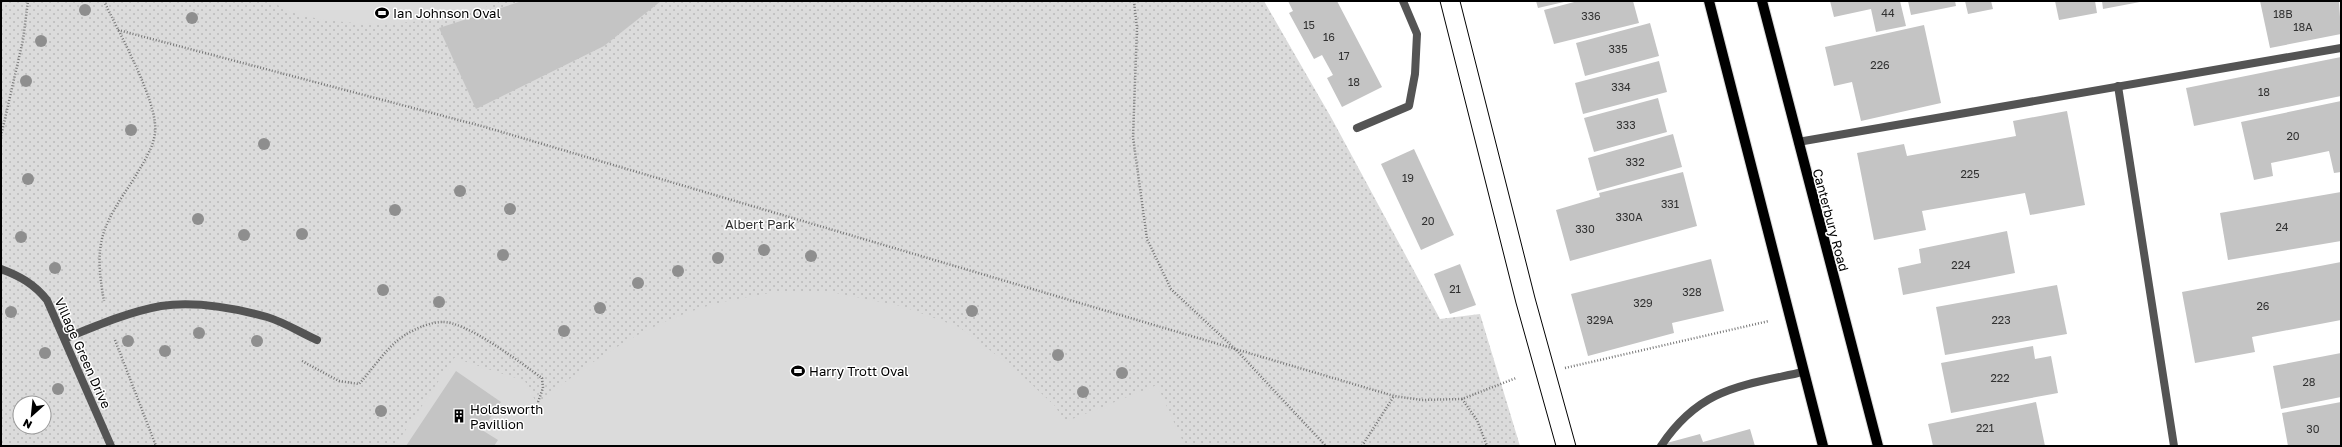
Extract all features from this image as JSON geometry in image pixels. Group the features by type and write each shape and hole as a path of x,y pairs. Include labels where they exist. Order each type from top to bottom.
{"main road":[{"path":"1709,1 1822,446"},
{"name":"Canterbury Road","path":"1762,1 1878,446"}],"street":[{"path":"1357,128 1409,106 1415,74 1417,34 1404,1"},
{"path":"1798,142 2341,48"},
{"path":"2118,86 2174,446"},
{"name":"Village Green Drive","path":"1,269 37,288 53,310 111,446"},
{"path":"66,338 108,321 160,306 199,305 267,317 317,340"},
{"path":"1661,446 1680,421 1708,398 1737,386 1804,372"}],"path":[{"path":"1,136 23,40 28,1"},
{"path":"104,1 150,99 155,132 151,148 144,162 110,214 100,244 99,270 108,321 156,446"},
{"path":"1134,1 1137,28 1133,137 1147,239 1171,289 1238,352 1326,446"},
{"path":"118,30 486,127 1238,352 1394,396 1422,400 1462,399 1516,378"},
{"path":"1565,368 1790,316"},
{"path":"302,361 339,381 360,384 404,336 425,326 442,322 459,325 503,351 542,378 543,388 537,405"},
{"path":"1362,446 1394,396"},
{"path":"1462,399 1478,420 1487,446"}],"green space":[{"name":"Albert Park","path":"1,1 1264,1 1332,119 1440,319 1480,314 1520,446 1,446"},
{"name":"Ian Johnson Oval","path":"270,1 502,1 479,9 429,20 403,23 350,23 325,20 297,14"},
{"name":"Harry Trott Oval","path":"775,292 836,293 901,306 959,327 1015,369 1055,406 1065,422 1157,385 1185,446 395,446 454,358 525,381 537,404 614,348 656,326 678,316 710,305"}],"building":[{"path":"522,1 661,1 604,46 476,109 439,28"},
{"path":"1288,1 1337,1 1382,87 1342,107 1327,78 1333,75 1322,55 1314,59 1289,13 1293,11"},
{"path":"1536,1 1564,1 1564,2 1538,8"},
{"path":"1578,1 1633,1 1639,23 1554,44 1544,10"},
{"path":"1830,1 1900,1 1906,26 1876,32 1871,9 1834,17"},
{"path":"1908,1 1955,1 1956,6 1911,15"},
{"path":"1965,1 1991,1 1993,9 1968,14"},
{"path":"2055,1 2095,1 2097,13 2059,20"},
{"path":"2102,1 2140,1 2140,2 2103,9"},
{"path":"2260,1 2339,1 2341,34 2270,48"},
{"path":"1650,23 1659,56 1585,76 1576,43"},
{"path":"1924,25 1941,103 1861,121 1852,82 1834,86 1825,47"},
{"path":"2341,57 2341,96 2194,126 2186,88"},
{"path":"1659,61 1667,92 1583,114 1575,83"},
{"path":"1658,98 1667,132 1594,152 1584,118"},
{"path":"2341,101 2341,172 2334,173 2329,151 2271,163 2273,176 2254,180 2241,122"},
{"path":"2067,111 2085,205 2030,215 2025,193 1922,211 1926,230 1874,240 1857,153 1904,144 1907,156 2016,136 2013,121"},
{"path":"1673,134 1682,167 1597,191 1588,158"},
{"path":"1414,149 1454,235 1421,250 1381,164"},
{"path":"1683,172 1697,226 1570,261 1556,210 1600,197 1599,193"},
{"path":"2341,192 2341,241 2228,260 2220,213"},
{"path":"2007,231 2015,273 1903,295 1898,268 1921,263 1919,249"},
{"path":"1711,259 1724,311 1672,323 1674,333 1588,356 1571,294"},
{"path":"2341,262 2341,320 2252,337 2255,352 2195,363 2182,292"},
{"path":"1460,264 1476,305 1450,314 1434,274"},
{"path":"2057,285 2067,334 1945,355 1936,307"},
{"path":"2033,346 2035,359 2051,356 2058,393 1951,413 1941,363"},
{"path":"2341,353 2341,397 2281,409 2273,366"},
{"name":"Holdsworth Pavillion","path":"456,371 501,402 482,430 498,440 494,446 406,446"},
{"path":"2036,402 2045,446 1933,446 1928,424"},
{"path":"2341,402 2341,445 2288,446 2282,413"},
{"path":"1750,429 1755,446 1664,446 1663,444 1700,434 1703,442"}],"tram line":[{"path":"1440,1 1516,303 1556,446"},
{"path":"1460,1 1535,298 1576,446"}],"place":[{"name":"Ian Johnson Oval","path":"382,13"},
{"name":"Harry Trott Oval","path":"798,371"},
{"name":"Holdsworth Pavillion","path":"459,416"}]}
